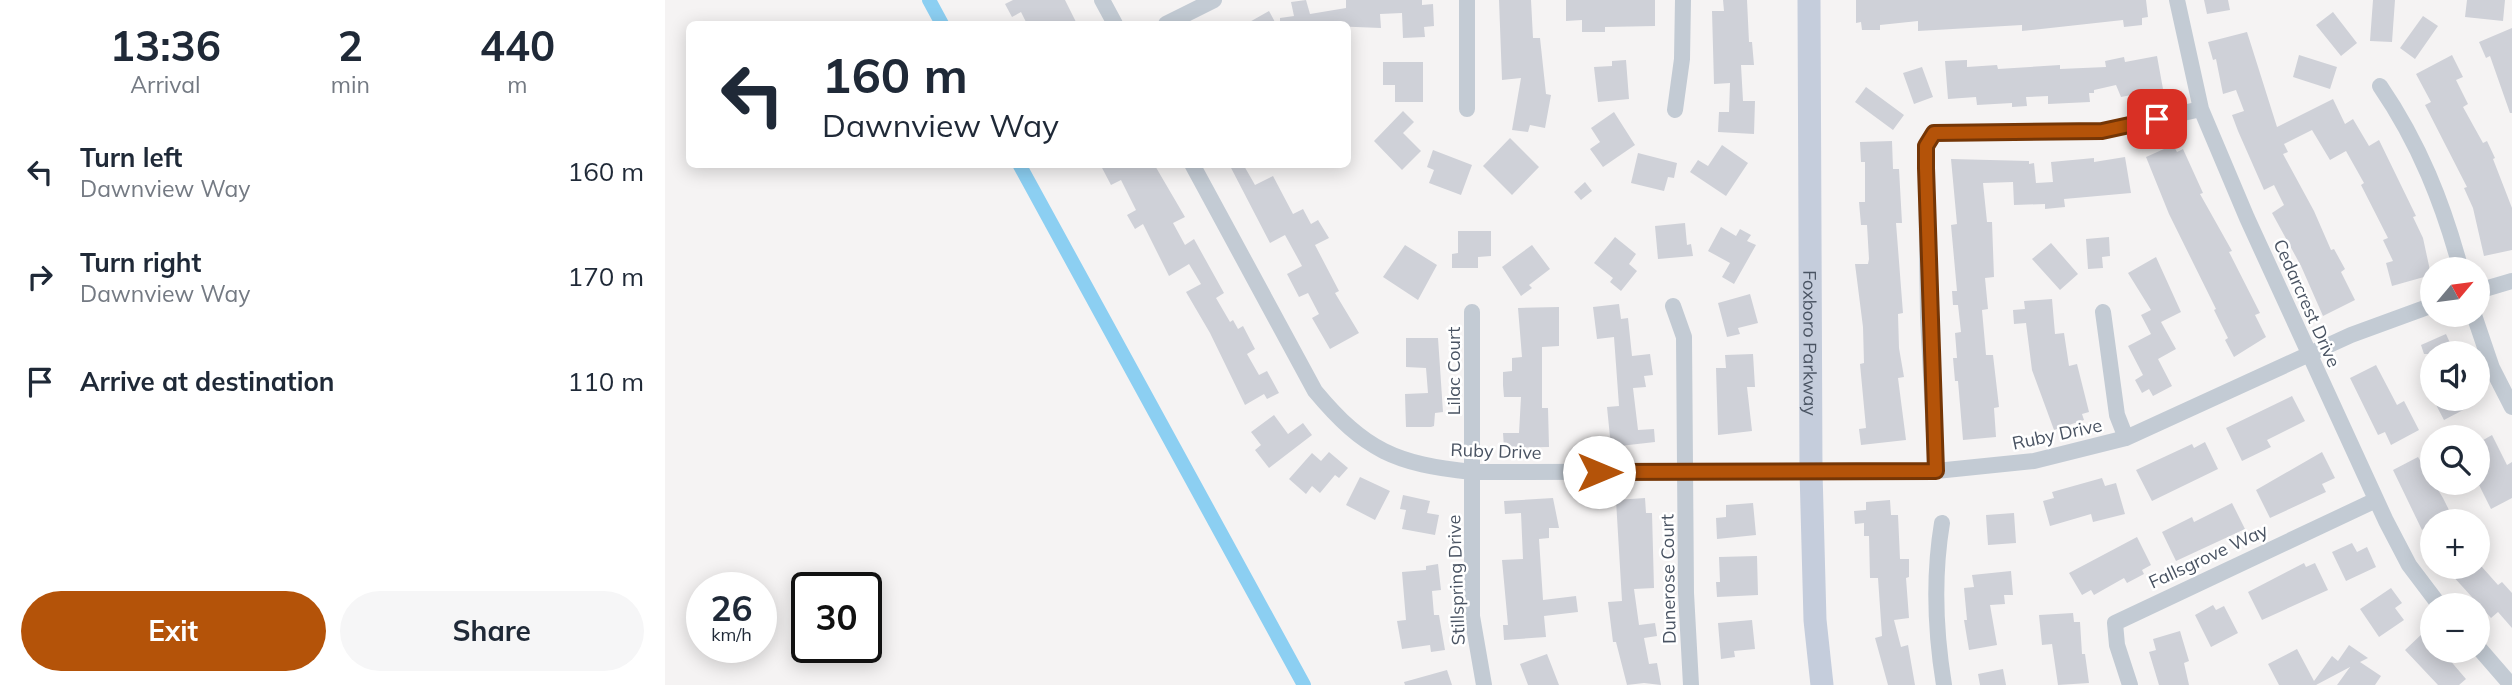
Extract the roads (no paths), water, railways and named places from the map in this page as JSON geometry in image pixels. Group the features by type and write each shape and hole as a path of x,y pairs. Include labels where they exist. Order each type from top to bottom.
{"main road":[{"name":"Foxboro Parkway","path":"1809,0 1811,471 1815,620 1822,685"}],"street":[{"path":"1102,0 1113,21"},
{"path":"1172,21 1213,0"},
{"path":"1467,0 1467,109"},
{"path":"1675,110 1682,59 1683,0"},
{"name":"Cedarcrest Drive","path":"2178,0 2201,109 2376,500 2409,565 2430,593"},
{"path":"2380,86 2429,172 2446,212 2458,257"},
{"path":"1936,471 1926,168 1926,146 1934,133 2102,131 2201,109"},
{"name":"Ruby Drive","path":"1194,168 1315,391 1339,420 1365,441 1392,456 1423,467 1472,472 1936,471 2034,461 2126,438 2379,323 2420,309"},
{"path":"2490,287 2512,281"},
{"name":"Dunerose Court","path":"1673,306 1684,337 1686,593 1691,685"},
{"name":"Lilac Court","path":"1472,312 1472,472"},
{"path":"2103,312 2117,415 2126,438"},
{"path":"2478,327 2492,368 2512,407"},
{"name":"Stillspring Drive","path":"1472,472 1472,616 1484,685"},
{"name":"Fallsgrove Way","path":"2130,685 2117,645 2115,623 2376,500"},
{"path":"1942,523 1935,563 1944,685"},
{"path":"2490,661 2511,685"}],"waterway":[{"path":"929,0 940,21"},
{"path":"1021,168 1304,685"}]}
